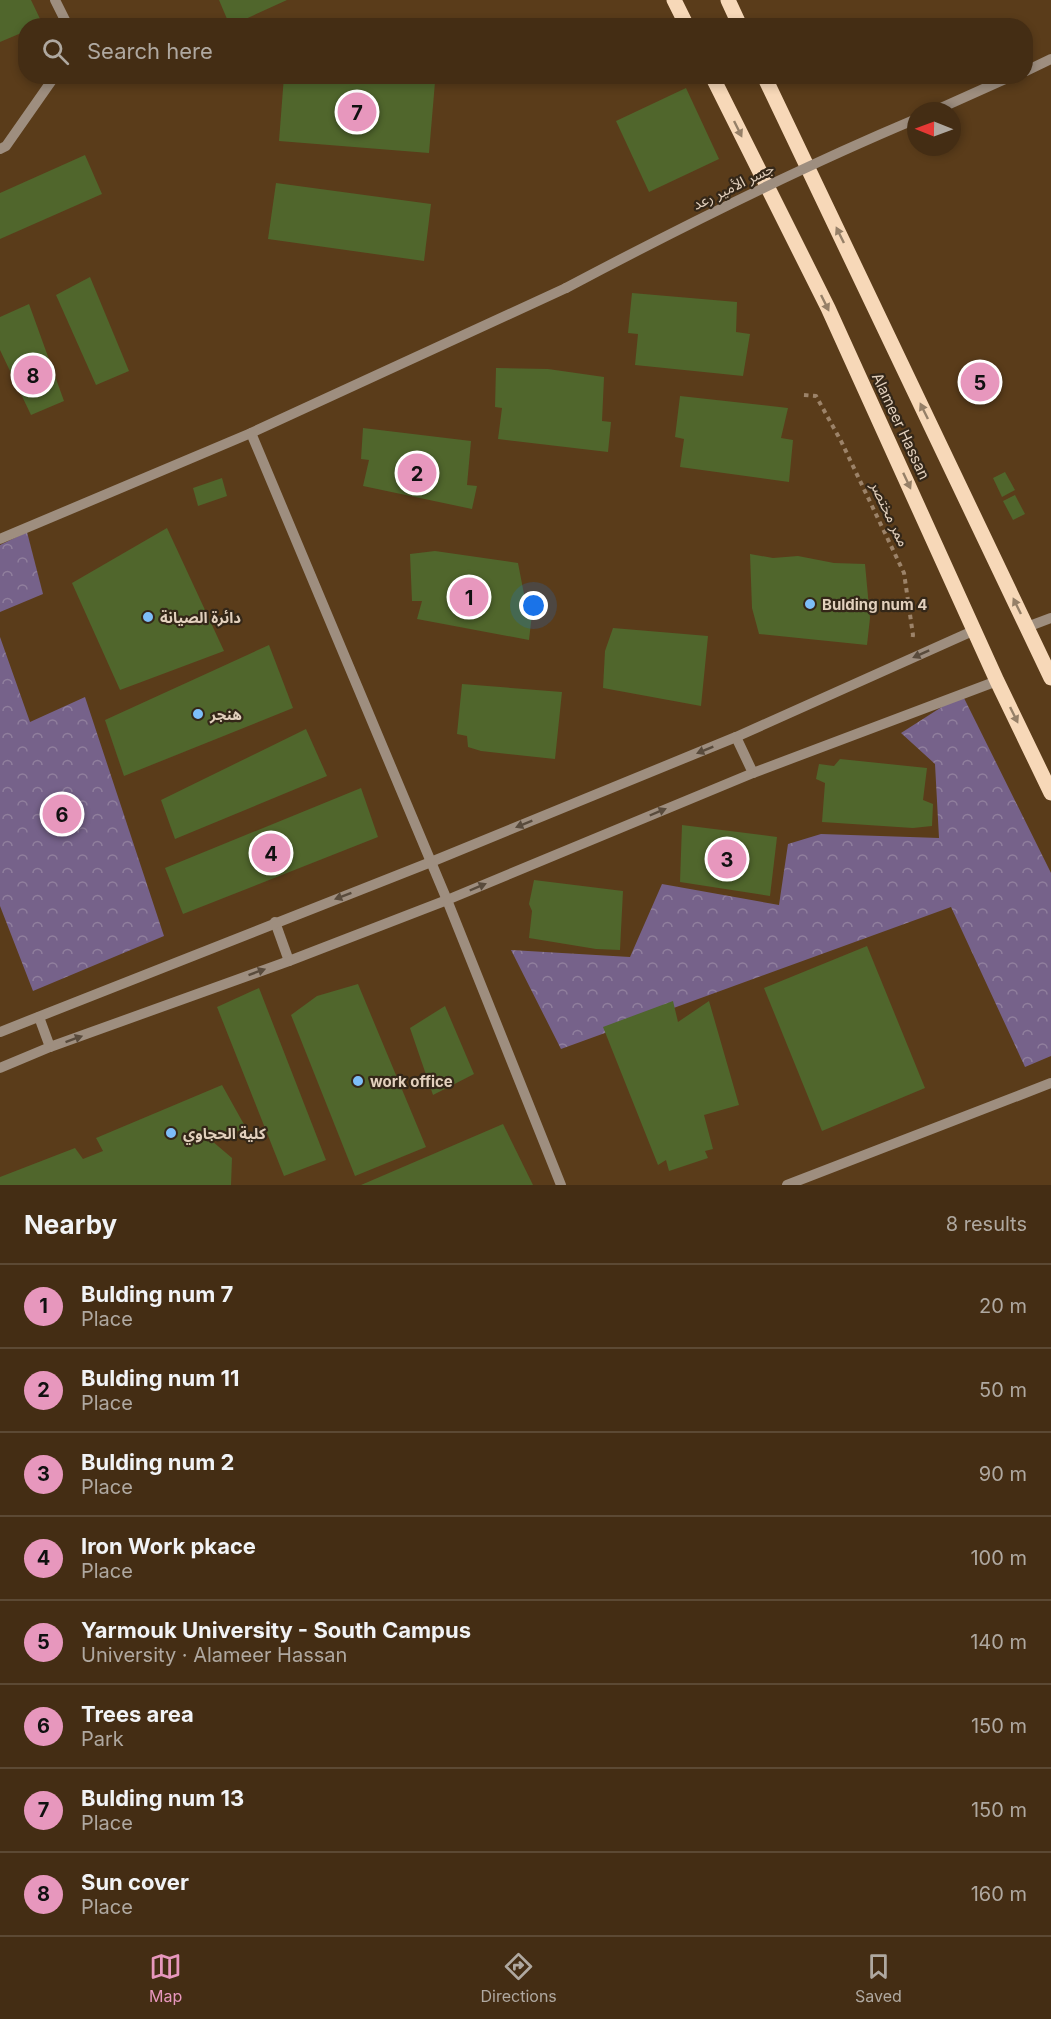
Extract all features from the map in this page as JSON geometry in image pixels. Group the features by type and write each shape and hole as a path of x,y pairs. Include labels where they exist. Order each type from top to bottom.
{"main road":[{"path":"674,0 683,18"},
{"path":"728,0 736,18"},
{"name":"Alameer Hassan","path":"716,84 828,309 997,681 1051,793"},
{"name":"Alameer Hassan","path":"768,84 1051,678"}],"street":[{"path":"55,0 64,18"},
{"path":"1033,68 1051,59"},
{"path":"0,149 6,146 49,84"},
{"path":"956,102 995,84"},
{"name":"جسر الأمير رعد","path":"0,539 252,433 566,288 733,202 907,122"},
{"path":"252,433 447,900 561,1185"},
{"path":"1027,627 1051,618"},
{"path":"0,1032 431,862 736,737 975,630"},
{"path":"0,1068 50,1047 289,961 447,900 753,773 997,681"},
{"path":"736,737 753,773"},
{"path":"276,922 289,961"},
{"path":"39,1017 50,1047"},
{"path":"787,1185 1051,1083"}],"path":[{"name":"ممر مختصر","path":"804,395 816,396 841,441 904,573 913,635 910,650"}],"green space":[{"path":"27,532 43,594 0,612 0,545"},
{"path":"0,637 30,722 85,697 164,936 33,991 0,906"},
{"path":"962,694 1051,873 1051,1056 1025,1067 951,907 561,1049 511,950 630,957 662,884 779,905 788,844 821,834 939,838 935,764 901,733"}],"building":[{"path":"0,0 31,0 40,18 18,18 18,34 0,42"},
{"path":"219,0 287,0 248,18 227,18"},
{"path":"283,84 435,84 429,153 279,141"},
{"path":"686,88 719,159 649,192 616,121"},
{"path":"85,155 102,194 0,239 0,193"},
{"path":"276,183 431,204 424,261 268,239"},
{"path":"90,277 129,371 96,385 56,295"},
{"path":"632,293 737,302 736,332 750,334 743,376 635,365 638,334 628,333"},
{"path":"29,304 64,401 31,415 0,350 0,317"},
{"path":"496,368 548,369 604,377 602,421 611,422 608,452 498,439 502,408 495,407"},
{"path":"680,396 788,408 781,438 793,440 789,482 680,467 684,439 675,437"},
{"path":"363,428 471,441 467,485 477,486 472,509 363,486 369,460 361,459"},
{"path":"1005,472 1015,490 1002,497 993,478"},
{"path":"222,478 227,496 198,506 193,488"},
{"path":"1015,495 1025,514 1013,520 1003,501"},
{"name":"دائرة الصيانة","path":"167,528 224,651 120,690 72,583"},
{"path":"435,551 518,563 524,594 532,614 529,640 417,619 422,601 412,601 410,554"},
{"name":"Bulding num 4","path":"750,554 773,558 798,556 834,563 865,564 870,618 867,645 759,634 752,608"},
{"path":"613,628 708,636 701,706 603,688 605,651"},
{"name":"هنجر","path":"269,645 293,708 124,776 105,720"},
{"path":"462,684 562,692 555,759 481,751 468,747 467,736 457,734"},
{"name":"هنجر","path":"306,729 327,776 175,839 161,800"},
{"path":"840,759 927,768 923,800 933,804 932,826 913,828 822,822 825,783 816,779 819,764 834,766"},
{"path":"361,788 378,837 183,914 165,868"},
{"path":"682,825 777,837 770,896 680,882"},
{"path":"534,880 623,891 620,950 596,949 529,938 532,911 529,904"},
{"path":"867,946 925,1088 822,1131 764,988"},
{"name":"work office","path":"358,984 426,1147 355,1176 291,1015 317,996"},
{"path":"259,988 326,1160 284,1176 217,1007"},
{"path":"673,1001 678,1022 709,1001 739,1105 704,1115 713,1149 705,1151 708,1158 669,1171 666,1160 658,1165 603,1027"},
{"path":"445,1006 474,1074 433,1095 410,1028"},
{"name":"كلية الحجاوي","path":"222,1085 246,1128 212,1141 232,1158 231,1185 0,1185 0,1177 75,1148 83,1159 103,1151 96,1138"},
{"path":"503,1124 533,1185 361,1185"}],"place":[{"name":"Bulding num 13","path":"357,112"},
{"name":"Sun cover","path":"33,375"},
{"name":"Yarmouk University - South Campus","path":"980,382"},
{"name":"Bulding num 11","path":"417,473"},
{"name":"Bulding num 7","path":"469,597"},
{"name":"Bulding num 4","path":"810,604"},
{"name":"دائرة الصيانة","path":"148,617"},
{"name":"هنجر","path":"198,714"},
{"name":"Trees area","path":"62,814"},
{"name":"Iron Work pkace","path":"271,853"},
{"name":"Bulding num 2","path":"727,859"},
{"name":"work office","path":"358,1081"},
{"name":"كلية الحجاوي","path":"171,1133"}]}
